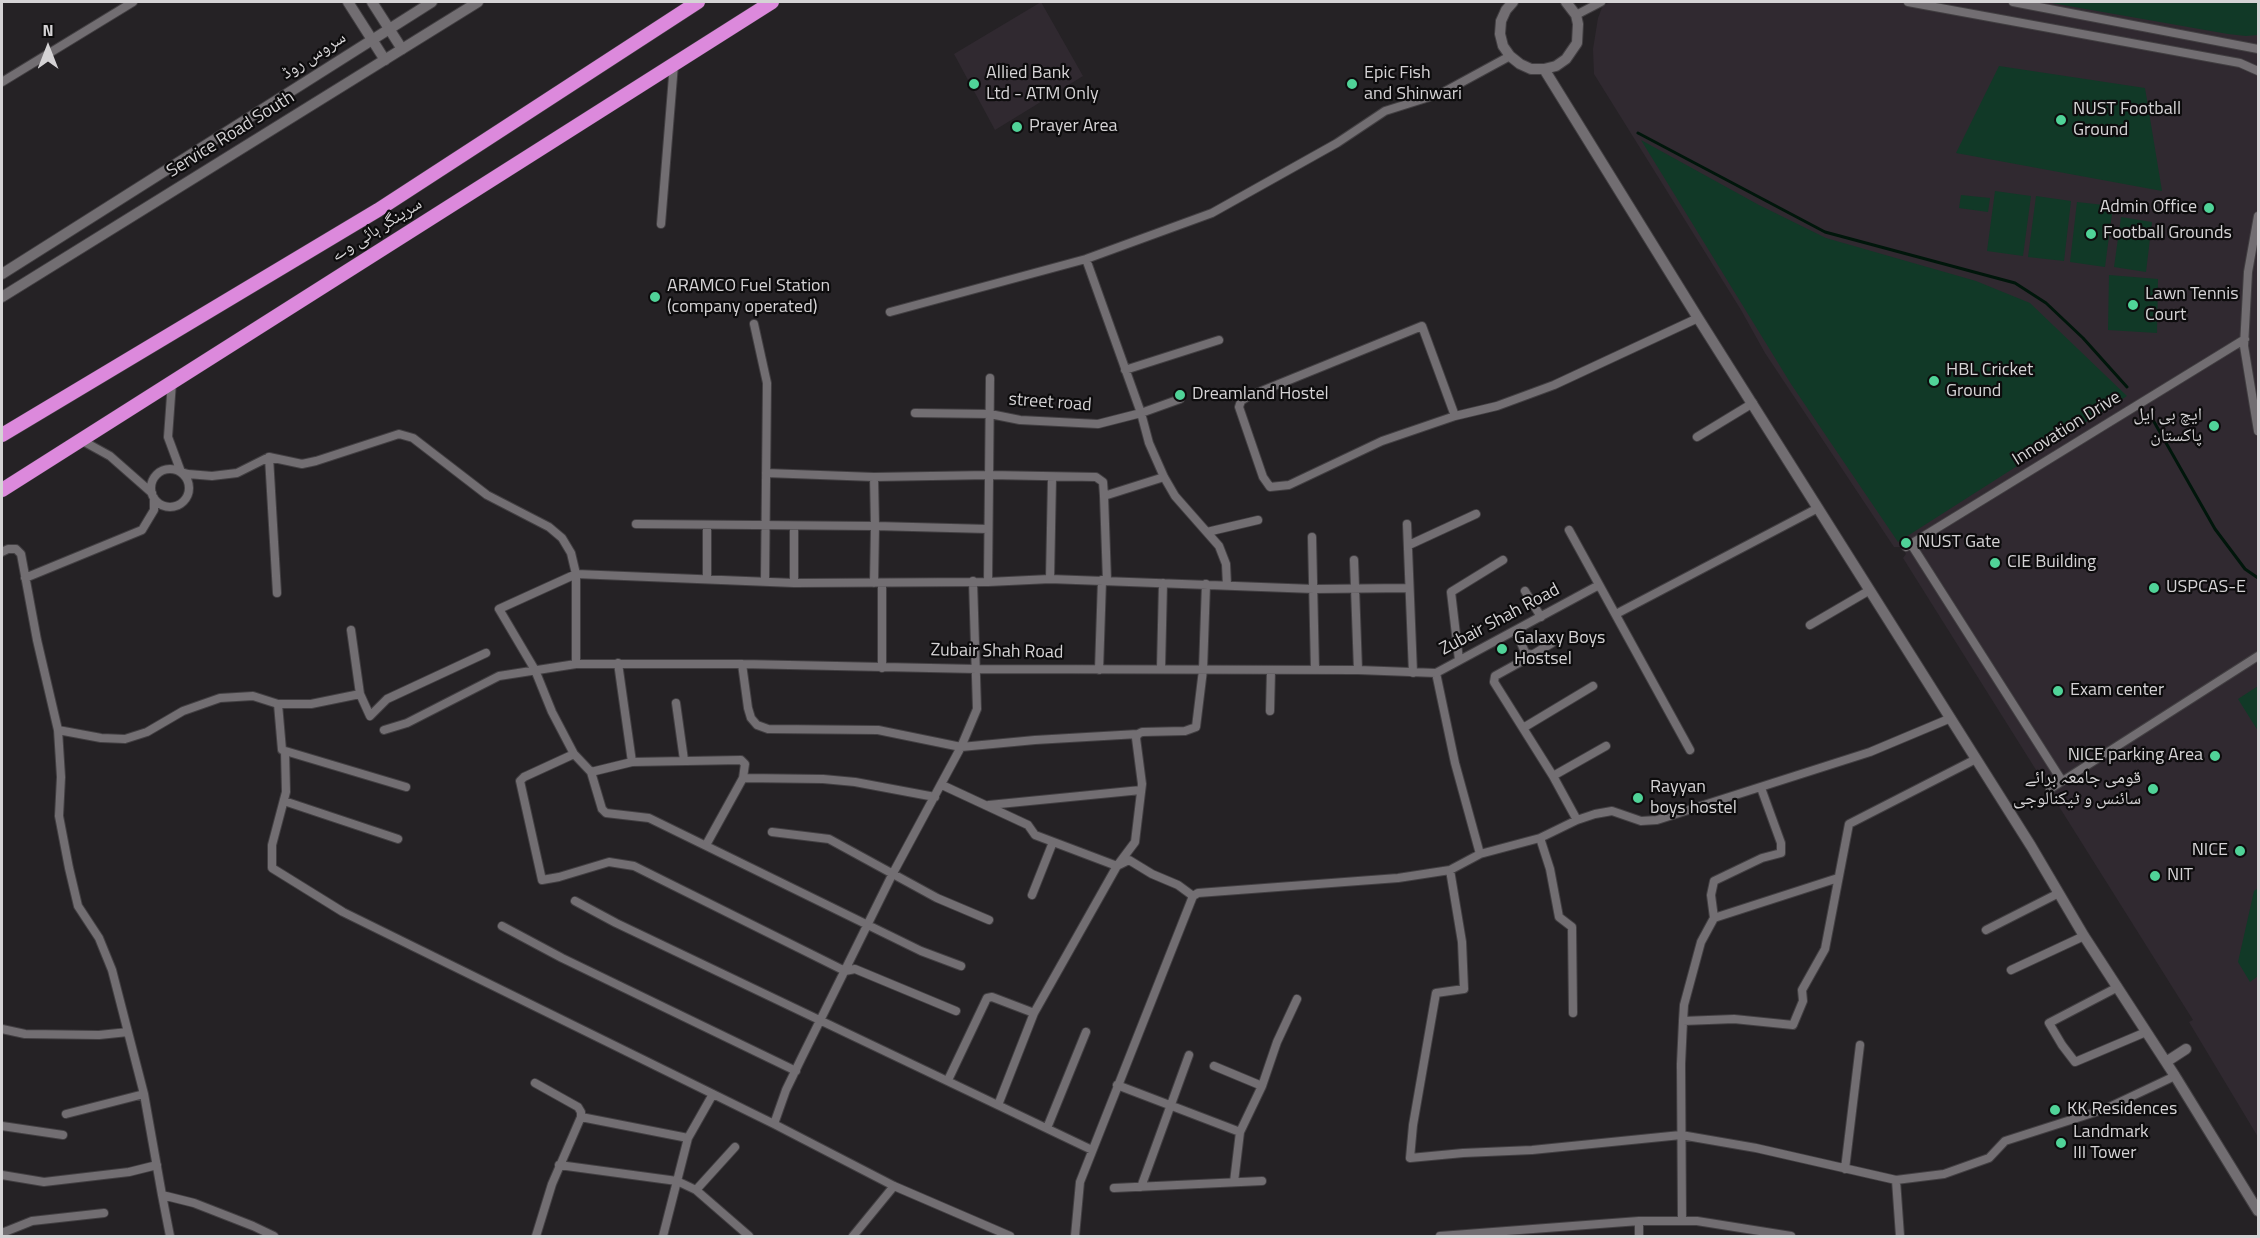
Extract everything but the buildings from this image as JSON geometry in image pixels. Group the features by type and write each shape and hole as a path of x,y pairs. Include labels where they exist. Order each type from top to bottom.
{"highway":[{"name":"سرینگر ہائی وے","path":"2,435 378,210 698,2"},
{"name":"سرینگر ہائی وے","path":"2,490 772,2"}],"main road":[{"path":"348,2 385,60"},
{"path":"372,2 402,49"},
{"name":"سروس روڈ","path":"2,274 432,2"},
{"name":"Service Road South","path":"2,297 478,2"},
{"path":"1506,4 1500,34 1503,46 1520,64 1532,69 1544,69 1556,66 1572,52 1579,34 1576,15 1566,2"},
{"path":"1544,69 1698,318 1951,718 2084,936 2259,1211"},
{"path":"2166,1062 2186,1049"}],"street":[{"path":"1576,15 1601,2"},
{"path":"1914,2 2240,63 2259,71"},
{"path":"2013,2 2259,49"},
{"path":"2,82 129,3"},
{"path":"890,312 1086,259 1212,213 1327,149 1385,111 1442,93 1510,56"},
{"path":"661,224 674,63"},
{"path":"2259,216 2248,272 2245,339 2250,385 2259,431"},
{"path":"1086,259 1141,413 1149,443 1175,496 1219,546 1226,564 1227,585"},
{"path":"1455,416 1422,326 1247,397 1240,401 1239,407 1263,477 1270,487 1289,485 1382,441 1455,416 1497,406 1554,385 1698,318"},
{"path":"754,324 767,383 765,581"},
{"name":"Innovation Drive","path":"2062,780 1908,545 2245,339"},
{"path":"1125,370 1219,340"},
{"path":"988,582 990,378"},
{"path":"81,440 110,456 160,504 177,506 184,501 189,486 187,478 181,472 168,437 172,381"},
{"name":"street road","path":"915,413 990,414 1020,420 1098,424 1141,413 1180,399"},
{"path":"1697,437 1753,403"},
{"path":"25,578 142,530 154,510 152,484 163,470 172,469 212,476 237,473 269,457 302,464 399,434 413,438 487,495 549,527 562,538 571,553 576,574 576,664"},
{"path":"269,457 277,592"},
{"path":"766,473 874,477 989,475 1100,479 1103,482 1104,496 1104,580 1099,670"},
{"path":"874,477 882,668"},
{"path":"1104,496 1164,477"},
{"path":"1050,579 1052,478"},
{"path":"1616,614 1818,508"},
{"path":"1409,545 1476,514"},
{"path":"1207,532 1258,520"},
{"path":"636,524 988,529"},
{"path":"1407,524 1413,673"},
{"path":"707,525 707,579"},
{"path":"794,526 794,583"},
{"path":"1569,530 1690,750"},
{"path":"1312,537 1315,670"},
{"path":"2,552 16,549 21,554 37,640 58,730 61,777 59,816 69,868 78,906 99,938 112,970 144,1094 170,1236"},
{"path":"1354,560 1358,670"},
{"path":"1459,660 1451,592 1503,560"},
{"path":"961,966 921,951 649,818 606,813 602,809 591,772 574,754 552,712 535,670 499,609 576,574 794,583 988,582 1050,579 1314,589 1408,588"},
{"path":"774,1124 786,1090 892,874 942,785 977,709 973,581"},
{"path":"1161,668 1163,583"},
{"path":"742,664 747,708 751,718 757,725 768,729 878,730 961,747 1142,732 1185,731 1196,727 1203,670 1206,584"},
{"name":"Zubair Shah Road","path":"384,730 407,723 499,676 576,664 742,664 1099,670 1161,668 1358,670 1436,674 1599,585"},
{"path":"1809,625 1870,590"},
{"path":"1525,591 1541,617"},
{"path":"351,630 360,694 370,716 387,699 486,653"},
{"path":"1516,631 1527,657 1495,676 1494,681 1553,776 1577,820"},
{"path":"1526,653 1532,655 1552,643"},
{"path":"2050,789 2259,656"},
{"path":"618,663 632,762"},
{"path":"1270,711 1271,670"},
{"path":"1436,674 1455,763 1480,854"},
{"path":"1522,728 1593,686"},
{"path":"58,730 101,738 125,739 147,732 183,711 220,698 253,696 278,704 311,704 360,694"},
{"path":"676,703 684,760"},
{"path":"278,704 280,747 285,751 406,787"},
{"path":"1075,1236 1080,1182 1193,896 1198,893 1398,878 1450,870 1480,854 1539,838 1577,820 1612,811 1641,821 1657,820 1870,752 1951,718"},
{"path":"998,1105 1034,1013 1117,866 1135,842 1141,790 1136,738 1138,734"},
{"path":"1553,776 1606,746"},
{"path":"285,751 286,792 272,844 272,868 343,912 774,1124 894,1186 1010,1236"},
{"path":"574,754 524,777 520,782 542,880 609,862 634,866 845,971 855,969 956,1011"},
{"path":"1683,1021 1734,1019 1793,1025 1803,1001 1802,990 1825,949 1849,824 1976,759"},
{"path":"591,772 632,762 741,760 746,764 743,778 706,846"},
{"path":"743,778 823,779 855,782 934,797"},
{"path":"942,785 1028,825 1035,835 1117,866 1129,860 1152,874 1178,885 1193,896"},
{"path":"1682,1221 1681,1064 1684,1005 1701,942 1714,918 1711,895 1714,881 1737,869 1781,853 1781,843 1761,788"},
{"path":"988,806 1141,790"},
{"path":"284,801 398,839"},
{"path":"772,832 829,839 937,898 989,920"},
{"path":"1539,838 1550,869 1559,917 1572,927 1573,1014"},
{"path":"1032,895 1053,842"},
{"path":"1450,870 1462,942 1464,989 1437,993 1413,1125 1410,1158 1532,1150 1681,1135 1756,1148 1896,1180 1944,1174 1989,1158 2005,1141 2104,1109 2175,1076"},
{"path":"1714,918 1839,878"},
{"path":"1986,930 2059,893"},
{"path":"575,902 1092,1150"},
{"path":"502,926 562,958 796,1071"},
{"path":"2011,970 2084,936"},
{"path":"2118,987 2049,1023 2057,1038 2075,1062 2146,1032"},
{"path":"948,1080 987,998 992,997 1034,1013"},
{"path":"1234,1182 1240,1132 1262,1086 1277,1042 1297,999"},
{"path":"2,1029 25,1034 99,1035 128,1032"},
{"path":"1047,1128 1086,1032"},
{"path":"1845,1169 1860,1045"},
{"path":"1142,1186 1189,1055"},
{"path":"1214,1066 1262,1086"},
{"path":"535,1083 578,1107 581,1117 559,1165 536,1236"},
{"path":"1117,1085 1240,1132"},
{"path":"66,1114 144,1094"},
{"path":"663,1236 688,1138 713,1094"},
{"path":"581,1117 688,1138"},
{"path":"2,1125 63,1135"},
{"path":"696,1190 735,1146"},
{"path":"2,1175 44,1182 129,1172 157,1165"},
{"path":"559,1165 677,1181 696,1190 749,1236"},
{"path":"1896,1180 1900,1236"},
{"path":"1113,1188 1262,1181"},
{"path":"854,1236 894,1186"},
{"path":"162,1195 194,1203 274,1236"},
{"path":"2,1233 32,1221 104,1213"},
{"path":"1639,1221 1639,1236"},
{"path":"1440,1236 1639,1221 1697,1221 1791,1236"}],"shaded area":[{"path":"1041,2 1083,76 995,130 954,54"},
{"name":"قومی جامعہ برائے سائنس و ٹیکنالوجی","path":"1611,2 2258,2 2258,1137 2189,1022 2193,1020 1903,558 1906,554 1902,547 1894,547 1765,353 1741,310 1594,74 1593,49 1598,18 1603,5"}],"green space":[{"path":"2046,2 2258,2 2258,35 2228,34"},
{"name":"NUST Football Ground","path":"1999,66 2145,88 2162,191 1956,153"},
{"path":"1641,140 1759,205 1826,238 1976,281 2030,303 2127,396 1898,542 1791,384"},
{"path":"1995,191 2031,196 2023,256 1987,251"},
{"path":"1961,195 1990,198 1988,212 1959,208"},
{"name":"Football Grounds","path":"2036,196 2071,201 2064,261 2028,257"},
{"name":"Football Grounds","path":"2077,202 2113,206 2105,267 2070,262"},
{"path":"2121,217 2152,222 2146,272 2114,267"},
{"name":"Lawn Tennis Court","path":"2109,275 2158,279 2157,333 2108,330"},
{"path":"2258,686 2258,731 2238,699"},
{"name":"NICE","path":"2258,888 2258,976 2250,982 2238,962 2254,891"}],"waterway":[{"path":"1638,133 1825,232 2015,283 2046,303 2083,338 2127,387"},
{"path":"2153,420 2215,529 2245,569 2258,578"}],"place":[{"name":"Allied Bank Ltd - ATM Only","path":"974,84"},
{"name":"Epic Fish and Shinwari","path":"1352,84"},
{"name":"NUST Football Ground","path":"2061,120"},
{"name":"Prayer Area","path":"1017,127"},
{"name":"Admin Office","path":"2209,208"},
{"name":"Football Grounds","path":"2091,234"},
{"name":"ARAMCO Fuel Station (company operated)","path":"655,297"},
{"name":"Lawn Tennis Court","path":"2133,305"},
{"name":"HBL Cricket Ground","path":"1934,381"},
{"name":"Dreamland Hostel","path":"1180,395"},
{"name":"ایچ بی ایل پاکستان","path":"2214,426"},
{"name":"NUST Gate","path":"1906,543"},
{"name":"CIE Building","path":"1995,563"},
{"name":"USPCAS-E","path":"2154,588"},
{"name":"Galaxy Boys Hostsel","path":"1502,649"},
{"name":"Exam center","path":"2058,691"},
{"name":"NICE parking Area","path":"2215,756"},
{"name":"قومی جامعہ برائے سائنس و ٹیکنالوجی","path":"2153,789"},
{"name":"Rayyan boys hostel","path":"1638,798"},
{"name":"NICE","path":"2240,851"},
{"name":"NIT","path":"2155,876"},
{"name":"KK Residences","path":"2055,1110"},
{"name":"Landmark III Tower","path":"2061,1143"}]}
